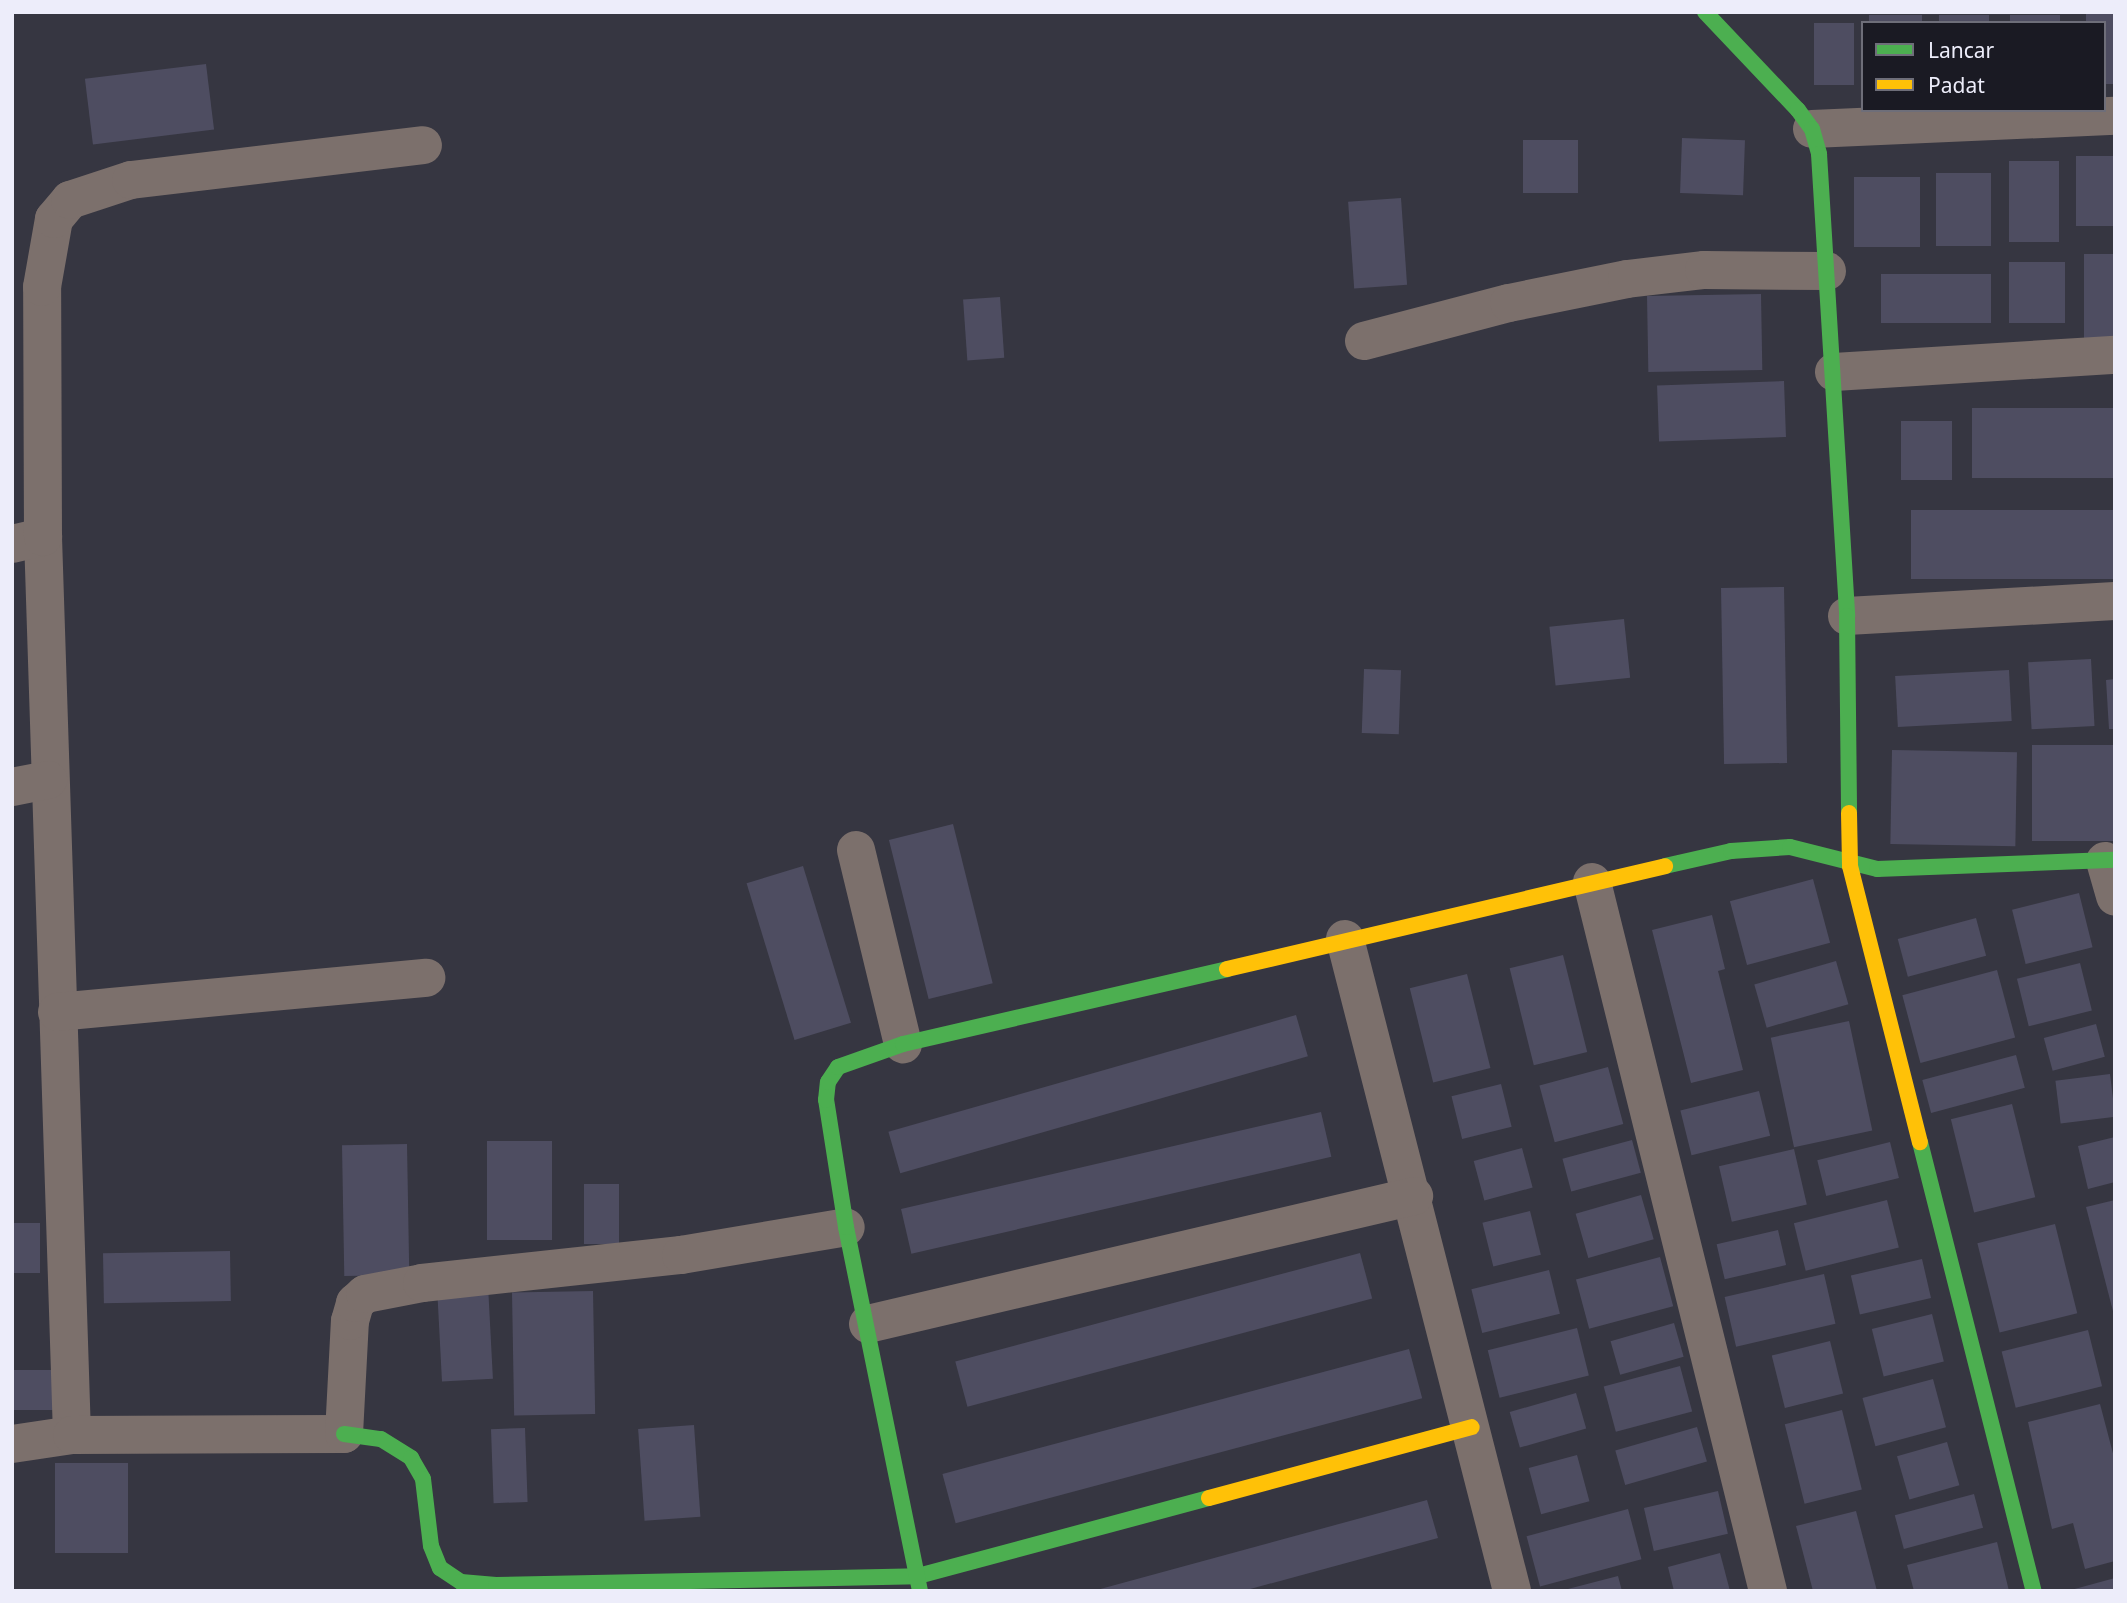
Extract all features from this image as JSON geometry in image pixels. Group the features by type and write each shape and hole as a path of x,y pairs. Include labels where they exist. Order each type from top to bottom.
{"street":[{"path":"1705,12 1812,129 1819,154 1847,616 1850,866 2034,1591"},
{"path":"1812,129 2115,116"},
{"path":"72,1435 57,1012 30,783 28,540 42,287 54,219 70,200 131,180 423,145"},
{"path":"1364,341 1508,303 1627,279 1704,270 1828,271"},
{"path":"1834,372 2115,355"},
{"path":"1847,616 2115,601"},
{"path":"919,1583 846,1227 826,1100 828,1082 838,1067 903,1044 1731,851 1769,847 1816,851 1850,866 1934,869 2110,861 2115,897"},
{"path":"856,850 903,1044"},
{"path":"1591,882 1768,1591"},
{"path":"1345,939 1413,1196 1512,1591"},
{"path":"57,1012 426,978"},
{"path":"867,1324 1413,1196"},
{"path":"344,1434 350,1321 355,1303 365,1294 422,1283 681,1255 846,1227"},
{"path":"12,1444 72,1435 344,1434 381,1439 411,1458 423,1479 435,1557 440,1568 461,1582 496,1585 919,1583 1472,1427"}],"building":[{"path":"2086,12 2115,12 2115,84 2106,84 2106,21 2086,21"},
{"path":"1869,15 1922,15 1922,21 1869,21"},
{"path":"1939,15 1989,15 1989,21 1939,21"},
{"path":"2010,15 2060,15 2060,21 2010,21"},
{"path":"1814,23 1854,23 1854,85 1814,85"},
{"path":"206,64 214,130 93,144 85,79"},
{"path":"1682,138 1745,140 1743,195 1680,193"},
{"path":"1523,140 1578,140 1578,193 1523,193"},
{"path":"2076,156 2115,156 2115,226 2076,226"},
{"path":"2009,161 2059,161 2059,242 2009,242"},
{"path":"1936,173 1991,173 1991,246 1936,246"},
{"path":"1854,177 1920,177 1920,247 1854,247"},
{"path":"1401,198 1407,285 1354,288 1348,202"},
{"path":"2084,254 2115,254 2115,346 2084,346"},
{"path":"2009,262 2065,262 2065,323 2009,323"},
{"path":"1881,274 1991,274 1991,323 1881,323"},
{"path":"1761,294 1762,370 1648,372 1647,296"},
{"path":"1000,297 1004,358 967,360 963,300"},
{"path":"1784,381 1786,437 1659,441 1657,385"},
{"path":"1972,408 2115,408 2115,478 1972,478"},
{"path":"1901,421 1952,421 1952,480 1901,480"},
{"path":"1911,510 2115,510 2115,579 1911,579"},
{"path":"1784,587 1787,763 1724,764 1721,588"},
{"path":"1624,619 1630,678 1556,686 1549,627"},
{"path":"2091,659 2095,726 2032,729 2028,662"},
{"path":"1364,669 1401,670 1399,734 1362,733"},
{"path":"2009,670 2012,721 1898,727 1895,676"},
{"path":"2115,679 2115,729 2109,729 2106,680"},
{"path":"2032,745 2115,745 2115,841 2032,841"},
{"path":"1892,750 2017,752 2015,846 1890,844"},
{"path":"953,824 993,983 929,999 889,840"},
{"path":"803,866 851,1023 795,1040 747,883"},
{"path":"1813,879 1830,943 1747,965 1730,901"},
{"path":"2079,893 2093,947 2026,964 2012,910"},
{"path":"1712,915 1725,969 1718,971 1743,1070 1691,1083 1652,930"},
{"path":"1976,918 1986,956 1908,977 1898,939"},
{"path":"1563,955 1587,1052 1534,1065 1510,968"},
{"path":"1836,961 1848,1004 1767,1028 1754,984"},
{"path":"2080,963 2092,1011 2029,1026 2017,979"},
{"path":"1997,970 2015,1038 1920,1063 1902,995"},
{"path":"1467,974 1490,1068 1433,1082 1410,988"},
{"path":"1296,1015 1308,1056 900,1173 888,1132"},
{"path":"1849,1021 1872,1131 1794,1147 1771,1038"},
{"path":"2096,1024 2105,1057 2053,1071 2044,1038"},
{"path":"2016,1055 2025,1088 1931,1113 1922,1080"},
{"path":"1608,1067 1623,1124 1555,1142 1539,1085"},
{"path":"2110,1074 2115,1117 2061,1123 2055,1081"},
{"path":"1501,1084 1512,1127 1462,1139 1452,1096"},
{"path":"1759,1091 1770,1136 1692,1155 1680,1111"},
{"path":"2012,1104 2035,1197 1974,1212 1951,1119"},
{"path":"1321,1112 1331,1157 911,1254 901,1209"},
{"path":"2115,1137 2115,1182 2088,1189 2078,1146"},
{"path":"1632,1140 1641,1173 1571,1191 1562,1159"},
{"path":"487,1141 552,1141 552,1240 487,1240"},
{"path":"1890,1142 1899,1178 1826,1196 1817,1160"},
{"path":"407,1144 409,1275 344,1276 342,1145"},
{"path":"1522,1148 1533,1188 1484,1201 1474,1161"},
{"path":"1794,1149 1807,1205 1732,1222 1719,1166"},
{"path":"584,1184 619,1184 619,1244 584,1244"},
{"path":"1641,1195 1654,1239 1588,1258 1576,1214"},
{"path":"1887,1200 1899,1248 1806,1271 1794,1223"},
{"path":"2115,1200 2115,1315 2114,1315 2086,1207"},
{"path":"1530,1211 1541,1255 1493,1267 1482,1223"},
{"path":"12,1223 40,1223 40,1273 12,1273"},
{"path":"2055,1224 2077,1313 2000,1333 1977,1243"},
{"path":"1778,1230 1786,1265 1725,1279 1717,1244"},
{"path":"230,1251 231,1301 104,1303 103,1253"},
{"path":"1360,1253 1372,1298 967,1407 955,1361"},
{"path":"1660,1257 1673,1306 1589,1329 1576,1280"},
{"path":"1922,1259 1931,1298 1860,1314 1851,1275"},
{"path":"1549,1270 1560,1314 1482,1333 1471,1289"},
{"path":"1824,1274 1835,1324 1736,1347 1725,1297"},
{"path":"488,1285 493,1379 442,1382 437,1288"},
{"path":"593,1291 595,1414 514,1415 512,1292"},
{"path":"1932,1314 1944,1362 1884,1377 1872,1329"},
{"path":"1674,1323 1684,1357 1620,1375 1611,1341"},
{"path":"1577,1328 1589,1376 1500,1398 1488,1350"},
{"path":"2088,1330 2102,1386 2016,1408 2002,1352"},
{"path":"1830,1341 1843,1393 1785,1408 1772,1356"},
{"path":"1409,1349 1422,1398 956,1523 942,1474"},
{"path":"1680,1366 1692,1411 1616,1432 1604,1386"},
{"path":"12,1370 61,1370 61,1410 12,1410"},
{"path":"1933,1379 1946,1427 1875,1446 1862,1398"},
{"path":"1576,1393 1586,1429 1520,1448 1510,1412"},
{"path":"2100,1404 2115,1461 2115,1561 2085,1569 2073,1523 2052,1529 2028,1422"},
{"path":"1842,1410 1862,1490 1805,1504 1785,1424"},
{"path":"694,1425 700,1517 645,1521 638,1429"},
{"path":"1697,1427 1707,1462 1625,1485 1615,1450"},
{"path":"525,1428 528,1502 494,1503 491,1429"},
{"path":"1947,1442 1959,1485 1909,1500 1897,1456"},
{"path":"1577,1455 1589,1501 1541,1514 1529,1468"},
{"path":"55,1463 128,1463 128,1553 55,1553"},
{"path":"1718,1491 1728,1534 1654,1551 1644,1508"},
{"path":"1974,1494 1983,1528 1904,1549 1895,1515"},
{"path":"1427,1500 1438,1538 1243,1591 1093,1591"},
{"path":"1628,1509 1641,1559 1540,1586 1527,1536"},
{"path":"1856,1511 1877,1591 1813,1591 1796,1526"},
{"path":"1997,1542 2009,1591 1914,1591 1907,1565"},
{"path":"1720,1553 1730,1591 1674,1591 1668,1567"},
{"path":"1618,1576 1622,1591 1564,1590"},
{"path":"2115,1578 2115,1591 2071,1591 2071,1590"}],"traffic: fast":[{"path":"1705,12 1798,110 1812,129 1819,154 1847,616 1849,813"},
{"path":"1665,866 1731,851 1790,847 1877,869 2115,860"},
{"path":"920,1591 846,1227 826,1100 828,1082 838,1067 903,1044 1227,969"},
{"path":"1920,1142 2034,1591"},
{"path":"344,1434 381,1439 411,1458 423,1479 431,1546 440,1568 461,1582 496,1585 918,1576 1209,1498"}],"traffic: slow":[{"path":"1849,813 1850,866 1920,1142"},
{"path":"1227,969 1665,866"},
{"path":"1209,1498 1472,1427"}]}
